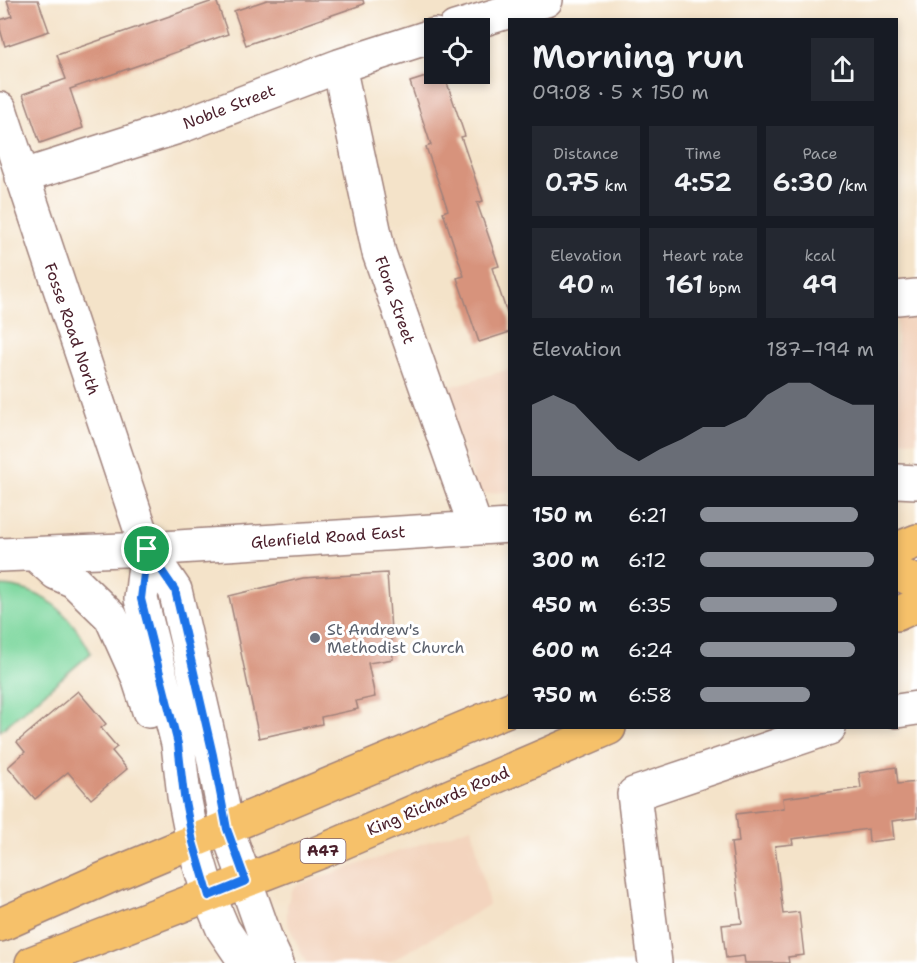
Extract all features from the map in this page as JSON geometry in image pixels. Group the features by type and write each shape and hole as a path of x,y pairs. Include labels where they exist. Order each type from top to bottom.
{"main road":[{"path":"898,549 917,541"},
{"path":"898,573 917,582"},
{"path":"898,614 917,605"},
{"path":"0,925 115,874 508,711"},
{"name":"King Richards Road","path":"32,963 320,852 607,729"}],"street":[{"path":"487,18 536,3"},
{"name":"Noble Street","path":"21,177 184,124 339,66 424,39"},
{"name":"Flora Street","path":"339,66 379,253 446,412 476,528"},
{"name":"Fosse Road North","path":"0,110 147,549"},
{"path":"898,298 917,296"},
{"path":"898,481 917,482"},
{"name":"Glenfield Road East","path":"0,555 147,549 508,526"},
{"path":"147,549 141,599 178,744 184,796 193,842 209,896 223,929 246,963"},
{"path":"147,549 175,590 213,755 227,829 267,942 278,963"},
{"path":"35,554 56,573 74,581 111,617 138,677 162,748 184,796"},
{"path":"898,711 917,708"},
{"path":"655,963 634,794 826,729"}],"shaded area":[{"path":"917,296 917,440 898,442 898,298"},
{"path":"508,370 508,491 478,495 443,389"},
{"path":"472,827 489,905 388,963 306,963 287,922 287,906 291,892 297,885"}],"green space":[{"path":"0,586 31,592 55,606 75,627 91,653 0,731"}],"building":[{"path":"7,0 38,0 49,31 5,46 0,20 12,16"},
{"path":"216,0 228,34 70,89 83,128 40,143 23,94 66,79 57,55"},
{"path":"267,0 363,0 364,4 246,45 234,11"},
{"path":"424,78 424,84 447,84 465,136 461,137 483,201 477,203 499,266 492,268 508,316 508,333 479,342 457,278 464,276 443,212 448,210 426,147 431,145 410,82"},
{"name":"St Andrew's Methodist Church","path":"387,573 393,659 368,663 375,697 356,701 358,709 321,717 322,724 259,738 229,596 303,578"},
{"path":"78,691 106,724 101,728 117,747 112,751 127,769 91,799 68,772 35,799 8,767 25,752 17,742"},
{"path":"896,767 898,784 917,782 917,818 892,821 894,839 869,842 868,829 792,839 793,844 775,846 783,914 799,912 804,955 788,957 789,963 745,963 744,956 726,958 722,925 742,923 731,843 739,842 736,814 784,808 783,798 861,788 859,773"}],"place":[{"name":"St Andrew's Methodist Church","path":"315,638"}],"route":[{"path":"147,549 175,590 213,755 227,829 246,881 209,896 193,842 184,796 178,744 141,599 147,549"}]}
